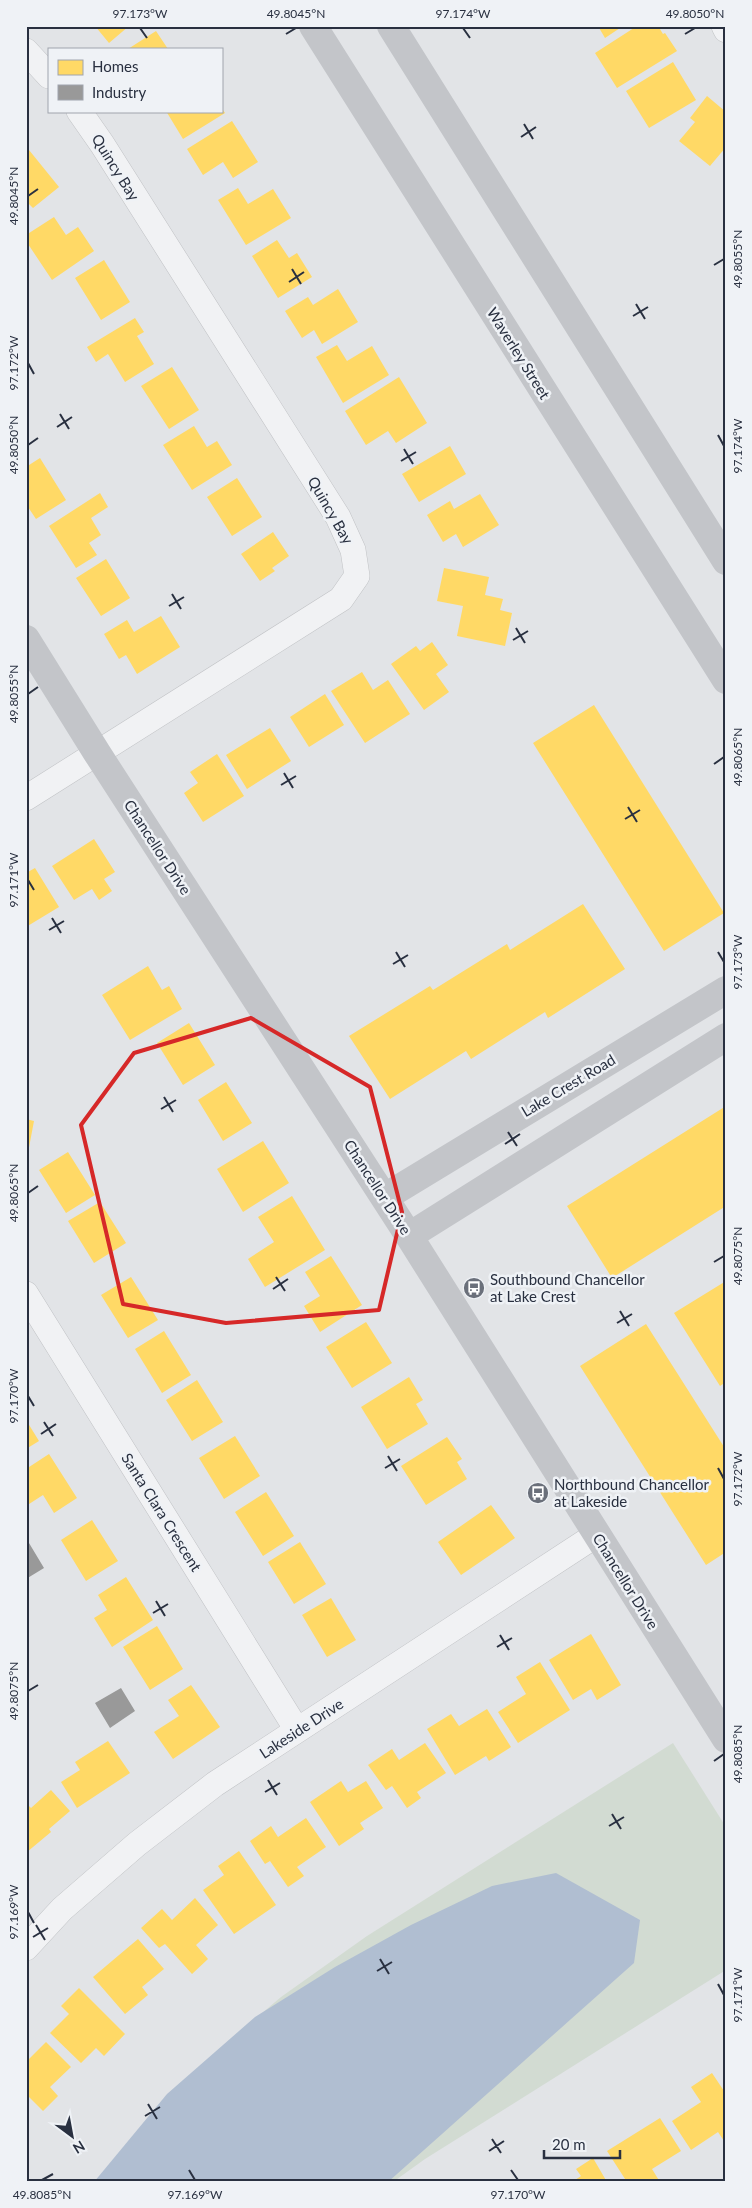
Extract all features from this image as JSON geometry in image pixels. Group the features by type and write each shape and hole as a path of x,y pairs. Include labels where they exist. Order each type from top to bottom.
{"street":[{"name":"Waverley Street","path":"313,26 726,680"},
{"path":"391,26 726,562"},
{"path":"724,26 726,30"},
{"path":"26,51 48,75"},
{"name":"Quincy Bay","path":"26,798 341,599 357,576 353,550 338,517 102,144 80,112"},
{"name":"Chancellor Drive","path":"26,639 97,753 409,1236 726,1739"},
{"name":"Lake Crest Road","path":"384,1197 726,990"},
{"path":"409,1236 726,1037"},
{"name":"Santa Clara Crescent","path":"26,1294 297,1730"},
{"name":"Lakeside Drive","path":"26,1948 62,1909 137,1844 215,1784 596,1535"}],"highlighted area":[{"path":"251,1018 370,1087 402,1212 379,1310 226,1323 123,1304 81,1125 134,1053"}],"shaded area":[{"path":"673,1743 726,1827 726,1970 425,2159 393,2182 98,2182 222,2047 281,1997 367,1936"}],"water":[{"path":"556,1873 640,1920 634,1963 388,2182 94,2182 167,2094 255,2017 335,1967 411,1925 492,1886"}],"building: Homes":[{"path":"95,26 129,26 109,43"},
{"path":"598,26 623,26 605,38"},
{"path":"637,26 658,26 677,51 617,88 595,53"},
{"path":"156,31 167,48 130,48"},
{"path":"673,62 696,100 649,128 626,91"},
{"path":"707,96 726,112 726,147 710,166 679,141 695,122 690,118"},
{"path":"222,108 225,113 183,139 167,112 222,112"},
{"path":"232,121 258,162 233,178 223,162 203,175 187,149"},
{"path":"29,150 59,187 33,208 26,201 26,152"},
{"path":"238,188 248,204 273,189 291,218 246,245 218,200"},
{"path":"54,217 66,235 78,227 94,251 52,280 26,241 26,235"},
{"path":"277,240 289,258 297,253 312,277 278,298 252,256"},
{"path":"104,260 130,302 101,320 75,278"},
{"path":"338,289 358,322 322,344 314,330 302,338 285,311 308,297 313,305"},
{"path":"135,318 144,332 137,336 154,364 125,382 108,354 96,362 87,347"},
{"path":"337,345 347,361 372,346 389,375 343,403 316,357"},
{"path":"172,367 199,410 169,429 141,386"},
{"path":"399,377 427,423 396,443 388,431 366,445 345,411"},
{"path":"194,426 207,447 217,441 232,465 192,490 163,445"},
{"path":"450,446 466,474 419,502 402,474"},
{"path":"40,458 66,500 36,519 26,504 26,467"},
{"path":"237,478 262,517 232,536 207,497"},
{"path":"100,493 108,507 91,518 101,535 89,543 97,555 76,568 49,526"},
{"path":"480,494 499,525 463,547 456,534 443,542 427,515 450,501 454,509"},
{"path":"273,532 289,556 272,568 275,571 260,581 241,554"},
{"path":"106,559 130,598 101,616 76,578"},
{"path":"444,568 489,577 485,595 503,599 500,610 512,613 505,646 457,636 463,606 437,601"},
{"path":"161,616 180,647 137,674 126,655 119,659 104,634 127,620 134,632"},
{"path":"432,642 448,665 436,674 449,692 424,710 391,664 416,646 420,651"},
{"path":"362,672 373,690 388,680 410,714 365,743 331,691"},
{"path":"325,694 344,725 309,747 290,717"},
{"path":"594,705 724,913 664,951 533,743"},
{"path":"270,728 291,761 247,789 226,755"},
{"path":"217,754 244,796 203,822 184,793 198,783 190,772"},
{"path":"94,839 115,872 104,879 112,891 99,900 92,889 74,900 52,866"},
{"path":"35,868 59,907 26,927 26,873"},
{"path":"583,904 625,969 548,1018 545,1012 471,1059 466,1051 390,1099 349,1036 430,986 433,990 507,944 510,950"},
{"path":"148,966 162,990 169,986 182,1009 130,1040 102,995"},
{"path":"189,1023 215,1065 183,1085 157,1043"},
{"path":"226,1082 252,1123 223,1141 198,1100"},
{"path":"726,1106 726,1206 612,1278 567,1206"},
{"path":"26,1119 34,1121 27,1158 26,1158"},
{"path":"263,1141 289,1183 243,1212 217,1169"},
{"path":"68,1152 95,1195 66,1213 39,1170"},
{"path":"292,1196 325,1250 265,1287 248,1259 274,1242 258,1217"},
{"path":"100,1202 126,1243 94,1263 68,1221"},
{"path":"331,1256 362,1305 320,1332 304,1306 320,1296 305,1272"},
{"path":"131,1277 158,1320 128,1338 101,1295"},
{"path":"726,1281 726,1382 720,1386 674,1313"},
{"path":"366,1322 392,1363 352,1388 326,1347"},
{"path":"646,1324 726,1450 726,1552 706,1565 580,1366"},
{"path":"164,1331 191,1375 162,1393 135,1349"},
{"path":"409,1377 423,1400 416,1404 428,1424 387,1449 361,1407"},
{"path":"197,1380 223,1422 192,1441 166,1400"},
{"path":"26,1420 39,1441 26,1449"},
{"path":"235,1436 260,1476 224,1499 199,1458"},
{"path":"447,1437 462,1459 457,1462 467,1479 426,1505 401,1466"},
{"path":"49,1454 77,1498 54,1513 43,1495 26,1506 26,1469"},
{"path":"266,1492 294,1536 263,1556 235,1512"},
{"path":"491,1505 515,1538 461,1575 438,1542"},
{"path":"92,1520 118,1561 86,1581 61,1540"},
{"path":"300,1542 326,1584 294,1604 268,1562"},
{"path":"126,1577 153,1620 112,1647 94,1618 107,1610 98,1595"},
{"path":"331,1598 356,1640 327,1657 302,1615"},
{"path":"157,1626 183,1669 150,1690 123,1647"},
{"path":"591,1634 621,1685 597,1700 591,1689 573,1700 549,1660"},
{"path":"540,1662 570,1710 518,1743 498,1712 526,1694 516,1677"},
{"path":"191,1685 220,1727 173,1759 154,1732 179,1716 168,1700"},
{"path":"487,1709 511,1747 489,1761 486,1756 455,1775 427,1729 451,1714 459,1726"},
{"path":"108,1741 130,1773 77,1808 61,1782 80,1770 75,1762"},
{"path":"425,1743 446,1773 417,1792 421,1798 407,1808 392,1786 386,1790 368,1765 392,1749 399,1760"},
{"path":"341,1781 348,1792 366,1781 383,1808 360,1823 364,1829 339,1846 310,1802"},
{"path":"51,1790 70,1811 49,1829 51,1832 27,1852 26,1803 31,1808"},
{"path":"306,1818 326,1847 297,1867 304,1876 288,1887 270,1861 265,1864 250,1841 271,1826 278,1837"},
{"path":"239,1851 276,1905 234,1934 203,1890 224,1875 218,1866"},
{"path":"195,1898 218,1925 196,1945 208,1959 192,1974 165,1944 159,1948 141,1928 162,1909 172,1920"},
{"path":"138,1939 164,1969 142,1987 148,1995 125,2014 93,1977"},
{"path":"79,1988 125,2034 104,2056 96,2048 81,2063 50,2033 69,2014 61,2006"},
{"path":"46,2042 71,2067 50,2087 58,2096 43,2111 26,2094 26,2062"},
{"path":"712,2073 726,2094 726,2144 718,2132 691,2150 672,2121 701,2102 691,2087"},
{"path":"660,2118 681,2151 652,2169 660,2182 627,2182 607,2151"},
{"path":"593,2158 607,2182 572,2182 581,2176 576,2169"}],"building: Industry":[{"path":"29,1543 44,1568 26,1579 26,1545"},
{"path":"121,1688 135,1711 110,1728 95,1703"}],"place":[{"name":"Southbound Chancellor at Lake Crest","path":"474,1288"},
{"name":"Northbound Chancellor at Lakeside","path":"538,1493"}]}
